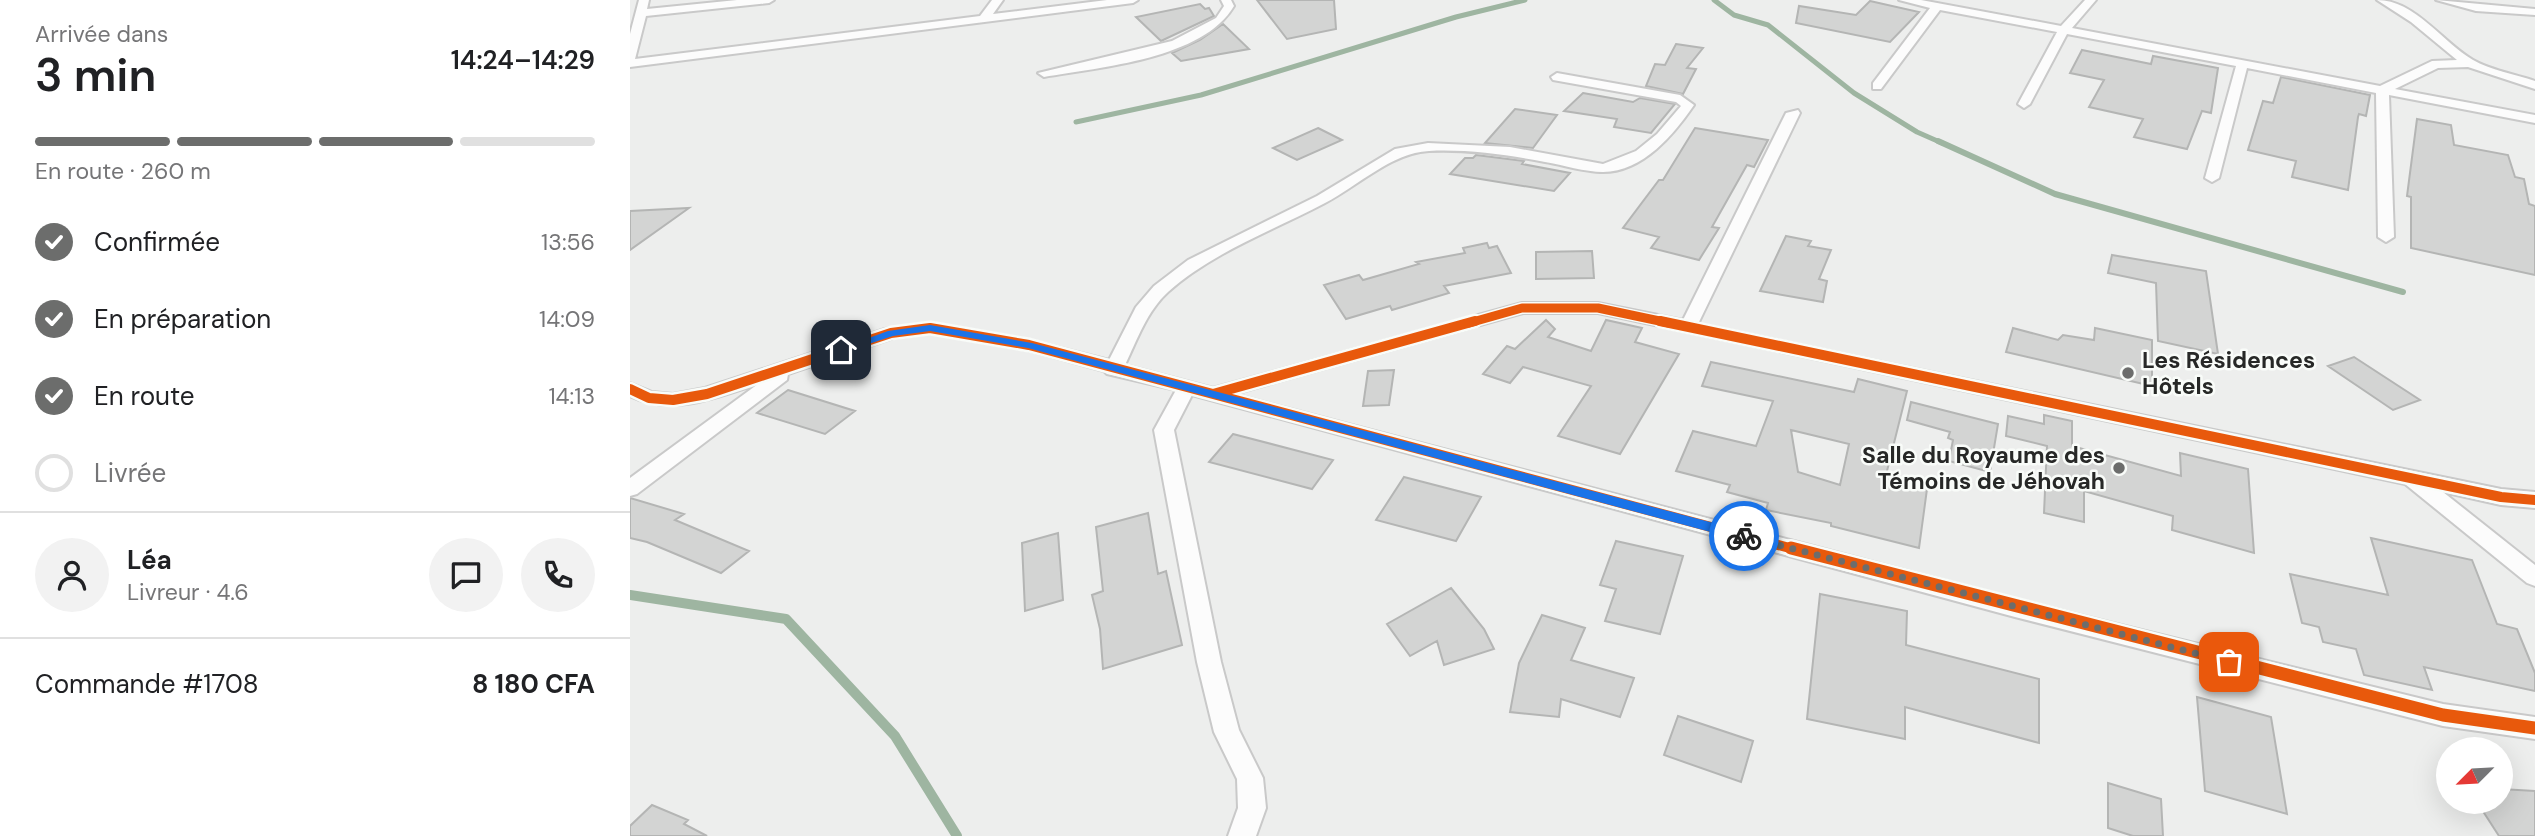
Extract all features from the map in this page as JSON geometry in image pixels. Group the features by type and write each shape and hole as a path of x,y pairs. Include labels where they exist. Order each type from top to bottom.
{"street":[{"path":"630,57 644,0"},
{"path":"642,13 769,0"},
{"path":"983,19 998,0"},
{"path":"630,63 1133,0"},
{"path":"1044,73 1121,59 1180,43 1222,20 1229,6 1226,0"},
{"path":"1904,0 1937,7 1963,5 2063,31 2535,120"},
{"path":"2024,104 2063,31 2091,0"},
{"path":"2382,0 2415,20 2469,63 2535,85"},
{"path":"2441,0 2476,8 2535,12"},
{"path":"1877,86 1937,7"},
{"path":"2382,90 2436,64 2469,63"},
{"path":"2212,178 2242,66"},
{"path":"1113,370 1142,311 1160,290 1194,263 1322,199 1400,152 1428,147 1510,151 1603,168 1618,167 1631,161 1667,133 1688,106 1680,99 1557,77"},
{"path":"2382,90 2386,237"},
{"path":"1688,327 1793,113"},
{"path":"1213,394 1522,308 1598,308 2501,497 2535,500"},
{"path":"630,389 649,398 673,400 707,394 891,333 930,328 1029,345 1113,370 1213,394 2015,608 2443,715 2535,728"},
{"path":"630,489 791,367"},
{"path":"1186,389 1164,430 1209,662 1227,732 1250,778 1252,808 1242,836"},
{"path":"2409,476 2535,577"}],"building":[{"path":"1257,0 1334,0 1336,29 1287,39"},
{"path":"1870,1 1919,12 1890,42 1796,23 1799,6 1856,15"},
{"path":"1200,4 1205,9 1209,8 1214,16 1161,41 1136,17"},
{"path":"1223,24 1249,49 1181,61 1172,53 1200,40"},
{"path":"1676,44 1703,48 1687,68 1696,69 1683,94 1646,86 1655,64 1665,65"},
{"path":"2082,50 2151,64 2153,56 2218,68 2211,113 2202,111 2187,149 2134,137 2143,119 2089,107 2104,80 2070,73"},
{"path":"2281,77 2370,95 2366,116 2359,114 2358,117 2348,190 2292,177 2296,161 2248,150 2263,101 2273,103"},
{"path":"1583,93 1633,102 1640,98 1675,104 1651,133 1614,127 1617,119 1564,111"},
{"path":"1515,109 1557,115 1533,148 1485,143"},
{"path":"2417,119 2451,125 2454,145 2508,155 2515,177 2524,179 2529,204 2535,206 2535,275 2411,248 2411,197 2407,196"},
{"path":"1318,128 1342,140 1297,160 1273,148"},
{"path":"1695,128 1768,140 1754,167 1747,165 1712,227 1719,228 1699,260 1651,248 1659,237 1623,228 1659,180 1663,180"},
{"path":"1476,155 1524,161 1522,164 1570,173 1554,191 1450,174 1465,158 1473,158"},
{"path":"689,208 630,250 630,211"},
{"path":"1786,236 1811,241 1808,246 1831,250 1819,279 1827,281 1823,302 1760,291"},
{"path":"1487,243 1489,248 1497,246 1511,273 1444,286 1449,293 1392,310 1390,306 1346,319 1324,285 1359,275 1363,280 1419,264 1416,262 1465,253 1463,248"},
{"path":"1592,251 1594,278 1536,279 1536,252"},
{"path":"2112,255 2206,271 2218,354 2158,341 2156,283 2108,273"},
{"path":"1546,320 1555,329 1548,337 1591,351 1606,320 1642,328 1635,342 1679,354 1620,454 1558,436 1591,386 1523,367 1510,383 1483,374 1507,346 1515,349"},
{"path":"2013,328 2058,340 2063,335 2094,340 2095,328 2152,340 2152,386 2006,352"},
{"path":"2354,357 2420,400 2393,410 2328,366"},
{"path":"1711,362 1854,392 1858,379 1907,391 1885,479 1927,489 1919,548 1831,526 1831,523 1766,510 1768,503 1727,492 1730,485 1676,471 1693,431 1756,446 1773,401 1702,386","holes":["1791,430 1849,444 1840,485 1798,472"]},
{"path":"1394,370 1389,405 1363,406 1368,371"},
{"path":"788,390 855,411 825,434 757,413"},
{"path":"1911,402 1998,424 1990,472 1949,461 1953,440 1948,438 1950,432 1907,420"},
{"path":"2044,415 2072,421 2072,446 2181,476 2180,453 2248,469 2254,553 2172,530 2173,516 2084,491 2084,522 2044,513 2047,446 2006,436 2008,416 2044,424"},
{"path":"1233,434 1333,460 1312,489 1209,462"},
{"path":"1404,477 1481,497 1456,541 1376,520"},
{"path":"630,498 684,514 675,520 749,551 721,573 647,542 630,538"},
{"path":"1148,513 1158,574 1166,571 1182,645 1103,669 1100,629 1092,595 1103,591 1096,527"},
{"path":"1058,533 1063,600 1025,611 1022,543"},
{"path":"2371,538 2472,560 2497,624 2517,629 2535,673 2535,691 2424,667 2432,690 2364,675 2356,649 2323,642 2319,627 2302,623 2290,574 2388,595"},
{"path":"1616,541 1683,556 1660,634 1605,621 1616,589 1600,585"},
{"path":"1451,588 1484,629 1494,649 1444,665 1437,641 1410,656 1387,624"},
{"path":"1820,594 1907,611 1906,645 2039,679 2039,743 1905,707 1905,739 1807,719"},
{"path":"1542,615 1585,628 1571,660 1634,678 1620,717 1561,699 1559,717 1510,712 1519,663"},
{"path":"2197,697 2271,717 2287,814 2205,791"},
{"path":"1678,716 1753,741 1741,782 1664,755"},
{"path":"2108,783 2161,799 2163,836 2133,836 2108,828"},
{"path":"2513,790 2535,791 2535,836 2499,836 2485,814 2513,814"},
{"path":"652,805 688,820 684,824 707,836 630,836 630,826"}],"waterway":[{"path":"1076,122 1201,95 1456,17 1525,0"},
{"path":"1714,0 1734,15 1768,25 1854,93 1917,132 1942,143"},
{"path":"1938,141 2055,194 2403,292"},
{"path":"630,595 786,619 895,736 957,836"}],"cycle path":[{"path":"630,389 649,398 673,400 707,394 891,333 930,328 1029,345 1213,394 1522,308 1598,308 2501,497 2535,500"},
{"path":"1213,394 2015,608 2443,715 2535,728"}],"way so far":[{"path":"1744,536 2229,662"}],"place":[{"name":"Les Résidences Hôtels","path":"2128,373"},
{"name":"Salle du Royaume des Témoins de Jéhovah","path":"2119,468"}],"route":[{"path":"841,350 891,333 930,328 1029,345 1113,370 1240,401 1744,536"}]}
